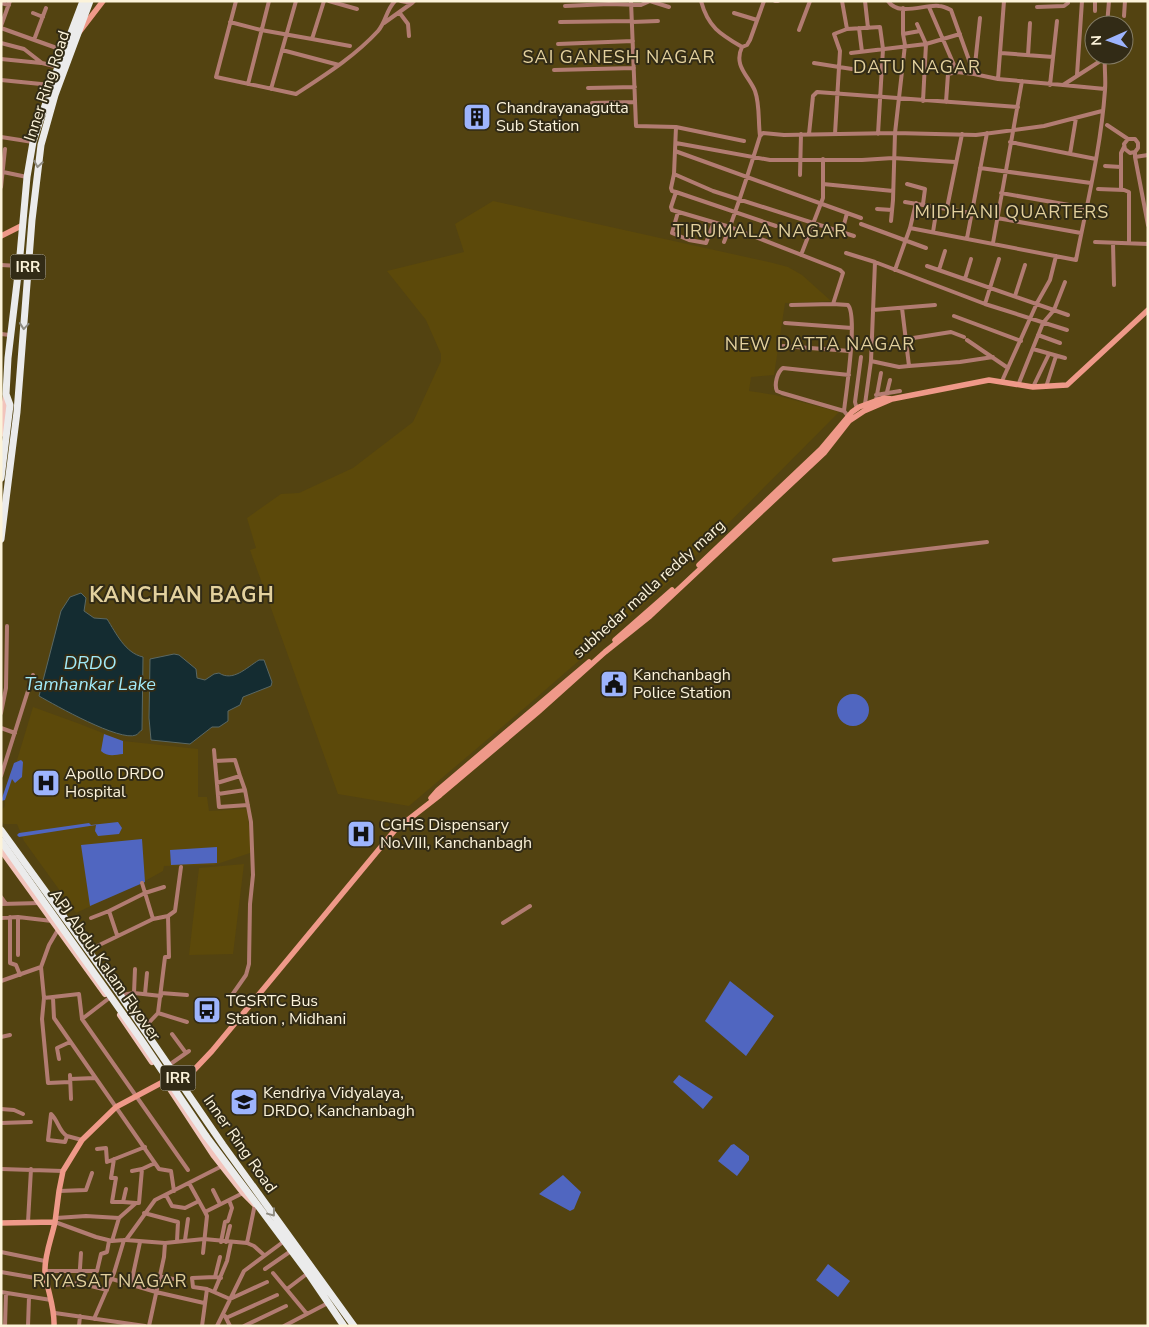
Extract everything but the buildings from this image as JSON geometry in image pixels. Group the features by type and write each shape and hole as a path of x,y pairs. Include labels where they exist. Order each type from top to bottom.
{"highway":[{"name":"Inner Ring Road","path":"4,393 27,177 33,142 83,1"},
{"name":"Inner Ring Road","path":"1,539 17,412 40,145 90,1"},
{"path":"1,478 10,405 4,393"},
{"name":"Inner Ring Road","path":"1,830 89,950 223,1145 354,1326"},
{"name":"APJ Abdul Kalam Flyover","path":"1,841 255,1204"},
{"name":"Inner Ring Road","path":"255,1204 308,1273 344,1326"}],"main road":[{"path":"79,33 103,1"},
{"path":"1,236 23,225"},
{"name":"subhedar malla reddy marg","path":"169,1087 212,1051 244,1015 395,830 537,713 605,652 650,616 824,453 849,420 864,411 892,399 989,380 1019,383 1034,387 1067,385 1148,310"},
{"name":"Inner Ring Road","path":"1,434 4,393"},
{"name":"subhedar malla reddy marg","path":"424,806 438,790 680,584 821,449 846,414 876,398 892,399"},
{"name":"Inner Ring Road","path":"1,850 165,1080 222,1166 243,1193 255,1204"},
{"path":"54,1326 55,1313 45,1271 56,1220 58,1191 63,1171 82,1140 116,1108 165,1080 178,1078"},
{"path":"1,1223 56,1220"}],"street":[{"path":"236,1 216,77 296,94 353,55 379,29 395,1"},
{"path":"248,84 269,1"},
{"path":"271,89 296,1"},
{"path":"312,39 324,1"},
{"path":"329,1 357,9"},
{"path":"401,1 413,2"},
{"path":"565,6 631,3 641,5 650,1 669,7"},
{"path":"701,1 706,16 717,32 742,47"},
{"path":"724,242 736,212 738,200 760,136 756,92 740,67 740,53 742,47 747,45 750,40 764,1"},
{"path":"799,30 810,1"},
{"path":"842,1 847,29"},
{"path":"865,1 868,28"},
{"path":"888,1 892,5 904,8 929,7 939,3 951,10 974,74"},
{"path":"998,79 1004,1"},
{"path":"1037,7 1064,6 1068,2 1074,1"},
{"path":"1077,75 1082,1"},
{"path":"1095,1 1095,12"},
{"path":"1108,15 1109,1"},
{"path":"1124,15 1125,1"},
{"path":"384,22 413,2"},
{"path":"1,3 9,3 1,27 65,51"},
{"path":"631,3 636,126 676,127 744,141"},
{"path":"929,7 957,72"},
{"path":"34,40 46,8"},
{"path":"891,220 897,104 905,45 903,34 904,8"},
{"path":"399,12 408,24 409,36"},
{"path":"33,13 42,17"},
{"path":"734,14 757,20"},
{"path":"974,74 980,18"},
{"path":"560,22 658,21"},
{"path":"1050,85 1057,21"},
{"path":"230,22 261,30 350,46"},
{"path":"1028,55 1030,23"},
{"path":"917,24 926,44 923,100"},
{"path":"835,134 840,51 834,34 847,29 880,27 883,49 878,134"},
{"path":"859,28 862,52"},
{"path":"903,34 920,31"},
{"path":"851,53 905,45 926,44 941,38 960,34"},
{"path":"558,44 633,41"},
{"path":"1,43 24,49 42,63"},
{"path":"282,50 339,65"},
{"path":"1001,53 1054,57"},
{"path":"1,59 42,63 58,68"},
{"path":"814,64 852,69"},
{"path":"1063,85 1092,65"},
{"path":"910,228 1076,260 1096,159 1105,89 1105,65"},
{"path":"554,70 634,68"},
{"path":"946,102 948,74 957,72 1050,85 1105,89"},
{"path":"1,80 52,85"},
{"path":"993,243 1022,81"},
{"path":"588,88 634,87"},
{"path":"809,134 814,93 817,92 1018,106"},
{"path":"592,103 635,102"},
{"path":"760,136 764,133 976,135 1044,126 1102,111"},
{"path":"1070,154 1076,118"},
{"path":"1107,125 1128,139 1132,138 1138,143 1135,157 1148,224"},
{"path":"676,127 676,151 671,190 776,226"},
{"path":"967,238 987,133"},
{"path":"800,175 801,134"},
{"path":"947,208 962,134"},
{"path":"1,137 33,142"},
{"path":"1121,190 1121,151 1128,139"},
{"path":"1010,142 1096,159"},
{"path":"676,143 770,160 893,158 955,162"},
{"path":"1124,146 1128,152 1135,152"},
{"path":"1,187 5,149"},
{"path":"676,151 861,218"},
{"path":"1135,157 1148,155"},
{"path":"801,256 812,224 822,203 823,159"},
{"path":"1104,166 1121,167"},
{"path":"980,168 1091,184"},
{"path":"2,172 27,177"},
{"path":"674,174 713,192 854,236"},
{"path":"823,184 893,191"},
{"path":"907,184 925,189 923,204"},
{"path":"1098,189 1129,192 1129,243"},
{"path":"676,192 671,207 672,210 730,227 840,270 843,273 833,304"},
{"path":"1001,193 1086,208"},
{"path":"905,202 971,213"},
{"path":"895,270 910,228 916,203"},
{"path":"933,232 937,207"},
{"path":"877,209 892,210"},
{"path":"678,212 672,233 689,240 706,243 714,222"},
{"path":"842,232 847,213"},
{"path":"997,218 1081,233"},
{"path":"861,224 926,248"},
{"path":"1095,242 1148,244"},
{"path":"1113,243 1114,285"},
{"path":"939,270 945,251"},
{"path":"846,253 875,262 985,304 1067,330"},
{"path":"1002,381 1030,318 1050,280 1056,256"},
{"path":"965,279 971,259"},
{"path":"985,304 998,259"},
{"path":"865,404 870,361 875,262"},
{"path":"1,265 19,266"},
{"path":"1015,296 1025,265"},
{"path":"927,266 1068,315"},
{"path":"1019,383 1043,323 1054,310 1065,282"},
{"path":"791,305 845,304 850,308 852,328 846,414 776,390 779,371 783,368 848,375"},
{"path":"873,310 935,305"},
{"path":"902,308 909,366"},
{"path":"954,316 1021,341"},
{"path":"785,323 852,328"},
{"path":"907,338 951,332 965,338 1008,368"},
{"path":"1,334 10,335"},
{"path":"1038,335 1060,343"},
{"path":"783,346 850,351"},
{"path":"1033,349 1065,358"},
{"path":"1034,387 1049,354"},
{"path":"857,409 856,402 861,356"},
{"path":"1046,387 1056,356"},
{"path":"870,361 899,367 993,357"},
{"path":"876,398 881,373"},
{"path":"887,392 890,380"},
{"path":"876,398 887,392 900,391"},
{"path":"834,560 987,542"},
{"path":"1,713 6,688 7,626"},
{"path":"1,776 33,675"},
{"path":"1,728 15,733"},
{"path":"214,750 219,807 248,805"},
{"path":"215,762 235,760 245,790 251,822 253,875 249,920 249,964 246,975 232,995"},
{"path":"217,783 240,776"},
{"path":"218,794 245,790"},
{"path":"89,950 153,919 168,916 175,911 180,867"},
{"path":"142,883 153,919"},
{"path":"91,918 145,893 164,887"},
{"path":"1,897 4,904 40,903"},
{"path":"504,923 530,906"},
{"path":"109,911 118,935"},
{"path":"144,1029 158,1013 165,957 169,957 168,916"},
{"path":"10,917 10,963 16,965 20,975"},
{"path":"1,918 18,917 52,921"},
{"path":"18,917 18,955"},
{"path":"68,923 57,930 41,967 44,998 42,1019 48,1083 70,1078 95,1078"},
{"path":"1,981 41,967"},
{"path":"134,993 135,969"},
{"path":"145,994 147,973"},
{"path":"120,995 134,993 187,995"},
{"path":"44,998 79,994 82,1019 188,1170"},
{"path":"53,998 54,1018 159,1169 171,1171 174,1191"},
{"path":"82,1019 108,999"},
{"path":"158,1013 187,1022"},
{"path":"169,1065 187,1052 172,1034"},
{"path":"1,1037 10,1036"},
{"path":"45,1050 57,1048 70,1042"},
{"path":"57,1048 59,1059"},
{"path":"70,1078 71,1099"},
{"path":"1,1109 14,1110 23,1114"},
{"path":"67,1136 66,1142 48,1140 51,1114 56,1118 64,1134 82,1140"},
{"path":"1,1123 31,1122"},
{"path":"97,1149 106,1148 107,1162 145,1147"},
{"path":"114,1159 111,1178 116,1178 112,1202 137,1203 149,1206"},
{"path":"132,1170 142,1169 155,1163"},
{"path":"94,1319 112,1279 125,1240 154,1200 222,1166"},
{"path":"1,1169 63,1171"},
{"path":"45,1271 99,1270 100,1254 107,1252 119,1218 137,1203 142,1169"},
{"path":"28,1222 31,1170"},
{"path":"58,1191 85,1191 92,1173"},
{"path":"189,1183 207,1216 203,1253"},
{"path":"123,1202 126,1189"},
{"path":"213,1190 220,1204"},
{"path":"204,1212 243,1193"},
{"path":"166,1195 172,1206 184,1208 199,1201"},
{"path":"214,1292 227,1261 225,1222 228,1221 232,1208 229,1200"},
{"path":"247,1243 255,1204"},
{"path":"144,1213 178,1222 177,1241"},
{"path":"56,1220 86,1216 119,1218"},
{"path":"185,1240 188,1219"},
{"path":"56,1220 96,1238 111,1241 125,1240 165,1243 204,1239 247,1243 254,1246 264,1255"},
{"path":"226,1242 230,1226"},
{"path":"131,1284 140,1242"},
{"path":"217,1326 244,1271 283,1242"},
{"path":"55,1313 147,1326 156,1292 165,1243"},
{"path":"1,1252 46,1261"},
{"path":"264,1269 291,1252"},
{"path":"79,1283 81,1270 80,1253"},
{"path":"216,1277 220,1257"},
{"path":"1,1272 47,1280"},
{"path":"273,1273 307,1314"},
{"path":"287,1289 308,1273"},
{"path":"159,1276 173,1278"},
{"path":"221,1278 192,1278 193,1287 207,1289 230,1299 267,1282"},
{"path":"112,1279 204,1303"},
{"path":"64,1285 79,1283 107,1290"},
{"path":"202,1326 207,1289"},
{"path":"5,1326 3,1310 4,1293 51,1300"},
{"path":"226,1318 277,1295"},
{"path":"28,1326 29,1297"},
{"path":"284,1326 328,1303"},
{"path":"244,1326 286,1306"},
{"path":"223,1312 230,1326"},
{"path":"79,1326 80,1316"}],"shaded area":[{"path":"493,201 773,263 788,267 802,275 831,301 785,303 774,375 751,377 749,391 775,395 839,412 680,572 675,571 672,574 674,578 409,806 338,794 250,550 256,548 247,518 281,494 299,493 353,468 413,422 441,361 441,354 426,320 387,271 464,252 455,224"},
{"path":"853,694 865,698 869,710 865,722 853,726 841,722 837,710 841,698"},
{"path":"33,707 123,741 198,749 198,797 207,797 209,811 245,809 247,811 252,849 250,853 214,865 164,866 163,871 145,881 76,913 24,841 17,824 4,824 2,822 1,811 5,806 5,800"},
{"path":"104,734 123,741 123,754 108,755 101,751"},
{"path":"21,760 23,762 22,777 15,783 12,779 5,800 1,801 14,763"},
{"path":"118,822 122,828 119,834 98,836 95,831 96,825 19,837 17,835 19,833 89,823 91,825"},
{"path":"142,839 145,882 90,906 81,845"},
{"path":"217,847 217,863 171,865 170,850"},
{"path":"244,864 233,954 189,955 199,868"},
{"path":"730,981 774,1016 746,1056 705,1021"},
{"path":"679,1075 713,1097 703,1109 673,1082"},
{"path":"734,1144 749,1156 749,1160 737,1176 718,1161"},
{"path":"563,1175 581,1192 574,1209 570,1211 539,1194"},
{"path":"828,1264 850,1281 838,1297 816,1280"}],"water":[{"name":"DRDO Tamhankar Lake","path":"81,593 86,598 84,611 94,618 107,619 126,647 143,657 142,730 136,735 128,736 102,728 39,696 61,611 70,597"},
{"name":"DRDO Tamhankar Lake","path":"174,654 179,655 196,669 197,678 205,680 219,673 229,676 234,675 259,660 264,660 272,682 271,686 243,697 240,705 228,711 228,721 219,727 212,727 190,744 151,740 149,718 150,659"}],"place":[{"name":"Chandrayanagutta Sub Station","path":"477,117"},
{"name":"Kanchanbagh Police Station","path":"614,684"},
{"name":"Apollo DRDO Hospital","path":"46,783"},
{"name":"CGHS Dispensary No.VIII, Kanchanbagh","path":"361,834"},
{"name":"TGSRTC Bus Station , Midhani","path":"207,1010"},
{"name":"Kendriya Vidyalaya, DRDO, Kanchanbagh","path":"244,1102"}],"district":[{"name":"SAI GANESH NAGAR","path":"619,57"},
{"name":"DATU NAGAR","path":"917,67"},
{"name":"MIDHANI QUARTERS","path":"1012,212"},
{"name":"TIRUMALA NAGAR","path":"760,231"},
{"name":"NEW DATTA NAGAR","path":"820,344"},
{"name":"KANCHAN BAGH","path":"182,595"},
{"name":"RIYASAT NAGAR","path":"110,1281"}]}
